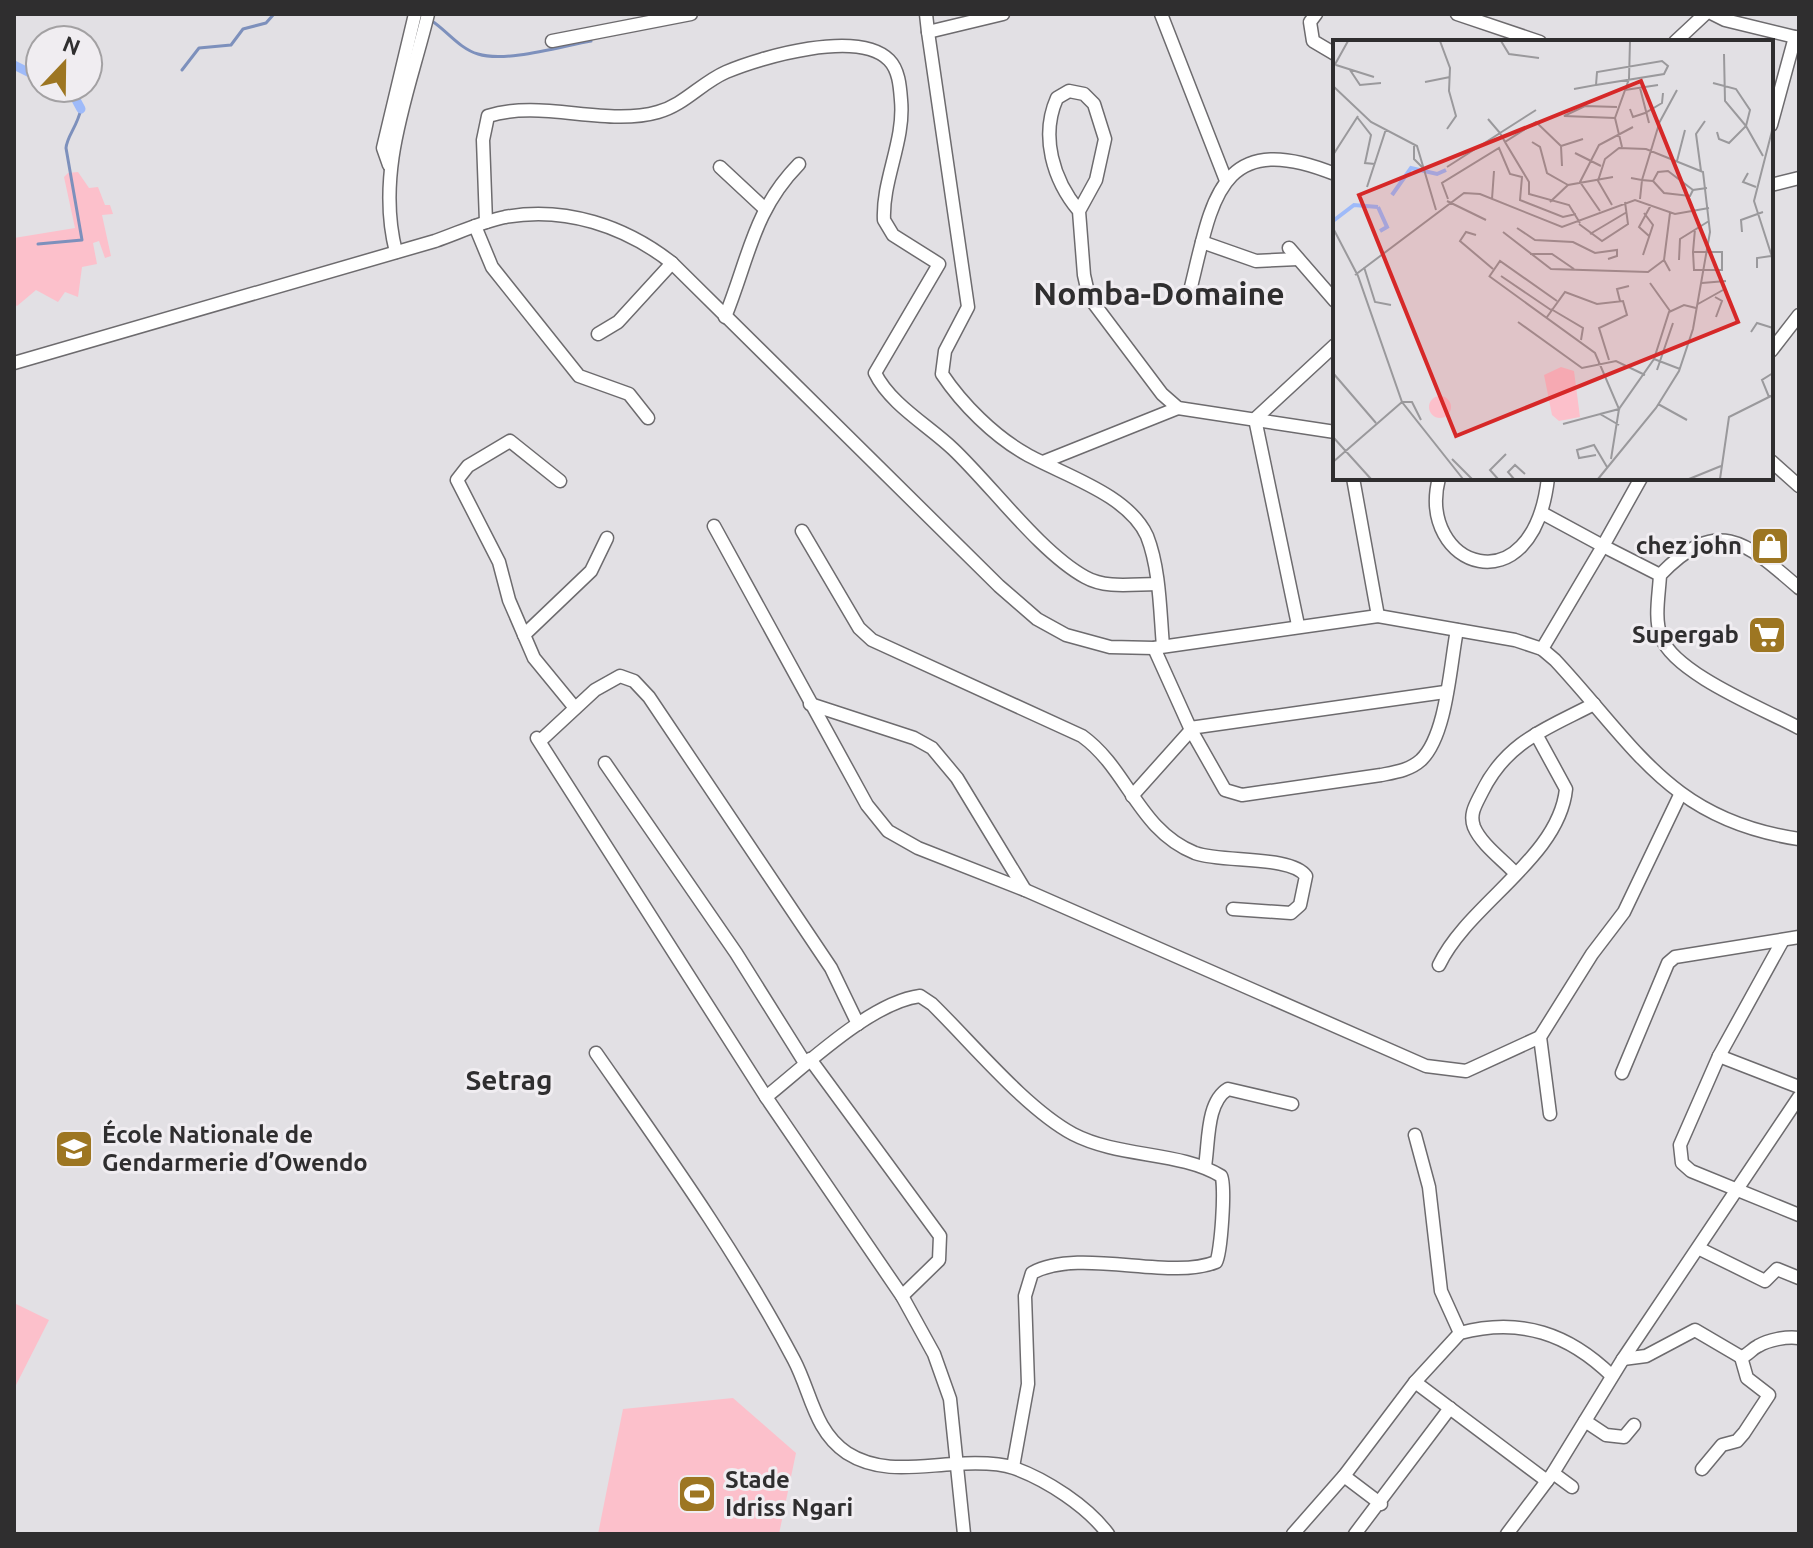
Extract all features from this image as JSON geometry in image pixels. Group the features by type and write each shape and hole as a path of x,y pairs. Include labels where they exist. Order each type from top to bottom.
{"street":[{"path":"552,41 691,14"},
{"path":"926,14 968,307 945,351 942,374 962,402 1010,442 1091,485 1139,524 1147,537 1157,584 1158,647 1191,729 1225,790 1233,795 1312,786 1413,767 1433,745 1457,630"},
{"path":"928,32 1003,14"},
{"path":"1161,14 1225,178"},
{"path":"1316,14 1310,22 1313,41 1333,53"},
{"path":"1457,14 1534,40"},
{"path":"1677,40 1705,14"},
{"path":"1713,14 1725,20 1797,37 1773,118"},
{"path":"396,252 391,234 390,168 421,17"},
{"path":"648,418 629,394 579,376 492,267 480,224 483,140 488,116 520,111 656,113 685,100 725,73 752,63 840,45 864,48 881,54 897,73 902,106 884,220 893,235 939,264 875,373 882,387 952,448 1082,576 1109,585 1157,584"},
{"path":"1079,211 1096,180 1105,139 1094,104 1084,94 1069,91 1057,98 1047,130 1063,188 1079,211 1084,275 1089,297 1162,394 1178,408"},
{"path":"1189,295 1212,205 1225,178 1250,163 1281,159 1333,173"},
{"path":"725,317 749,241 764,208 799,164"},
{"path":"720,167 764,208"},
{"path":"1773,184 1799,178"},
{"path":"14,363 396,252 480,224 523,215 584,219 627,235 672,263 1037,619 1066,635 1095,645 1158,647 1378,616 1515,640 1542,649 1660,779 1680,795 1733,822 1799,839"},
{"path":"1202,242 1256,261 1298,259"},
{"path":"1289,248 1333,299"},
{"path":"598,334 618,322 672,263"},
{"path":"1773,348 1799,315"},
{"path":"1255,419 1333,347"},
{"path":"1043,462 1178,408 1333,432"},
{"path":"1255,419 1298,625"},
{"path":"560,481 510,441 468,466 457,480 499,562 509,600 524,635 545,675 575,708"},
{"path":"1773,463 1799,486"},
{"path":"1353,480 1378,616"},
{"path":"1439,480 1436,513 1448,541 1476,559 1492,562 1507,559 1522,550 1542,513 1548,480"},
{"path":"1542,649 1640,480"},
{"path":"1542,513 1660,575"},
{"path":"714,526 867,805 888,831 942,859 1025,890 1426,1066 1466,1071 1540,1037 1592,954 1624,912 1680,795"},
{"path":"802,531 867,636 1082,736 1107,756 1151,824 1187,849 1222,859 1295,866 1306,876 1300,905 1291,913 1233,909"},
{"path":"524,635 591,571 607,538"},
{"path":"1799,588 1762,555 1727,540 1695,544 1660,575 1659,629 1669,652 1692,671 1799,728"},
{"path":"858,1024 831,968 640,686 620,676 595,690 538,740 766,1097 902,1296 943,1374 950,1399 964,1534"},
{"path":"1132,796 1191,729 1445,692"},
{"path":"810,704 914,738 932,748 957,778 1025,890"},
{"path":"1515,873 1479,834 1472,814 1500,761 1515,745 1594,704"},
{"path":"1439,965 1450,941 1546,837 1564,801 1562,779 1536,734"},
{"path":"605,763 808,1061 940,1236 939,1260 902,1296"},
{"path":"1622,1073 1668,963 1675,957 1799,937"},
{"path":"1783,940 1719,1056 1680,1145 1682,1163 1691,1171 1799,1215"},
{"path":"766,1097 858,1024 901,1000 926,998 1009,1082 1073,1133 1130,1153 1205,1166 1225,1182 1220,1210 1220,1252 1216,1262 1194,1266 1079,1264 1043,1267 1032,1273 1025,1296 1030,1354 1028,1384 1013,1467"},
{"path":"1540,1037 1550,1114"},
{"path":"596,1053 702,1205 794,1361 820,1426 845,1452 870,1464 898,1468 958,1464 1013,1467 1077,1503 1108,1534"},
{"path":"1719,1056 1799,1087"},
{"path":"1205,1166 1214,1105 1221,1093 1228,1089 1292,1104"},
{"path":"1507,1534 1550,1477 1623,1359 1700,1249 1799,1097"},
{"path":"1415,1135 1429,1187 1441,1291 1460,1333"},
{"path":"1700,1249 1765,1281 1777,1269 1799,1278"},
{"path":"1293,1534 1344,1476 1415,1382 1460,1333 1508,1329 1550,1334 1582,1348 1612,1376"},
{"path":"1623,1359 1646,1356 1695,1330 1741,1357 1746,1357 1760,1344 1790,1336 1799,1338"},
{"path":"1702,1469 1722,1445 1737,1441 1769,1395 1747,1378 1741,1367 1741,1357"},
{"path":"1415,1382 1550,1477 1572,1487"},
{"path":"1355,1534 1381,1504 1450,1408"},
{"path":"1585,1421 1614,1437 1624,1437 1634,1425"},
{"path":"1344,1476 1381,1504"}],"shaded area":[{"path":"78,172 89,188 98,187 105,205 110,205 113,214 102,215 111,256 105,258 99,241 93,243 97,264 82,267 78,297 65,292 58,302 36,290 17,306 14,304 14,238 75,228 64,177 68,173"},
{"path":"14,1303 49,1320 14,1389"},
{"name":"Stade Idriss Ngari","path":"733,1398 796,1453 779,1534 598,1534 623,1409"}],"waterway":[{"path":"182,70 199,48 231,45 243,29 266,23 274,14"},
{"path":"432,21 465,48 490,56 518,55 591,41"},
{"path":"14,65 24,70"},
{"path":"78,104 81,109"},
{"path":"38,244 82,240 66,148 81,109"}],"place":[{"name":"chez john","path":"1770,546"},
{"name":"Supergab","path":"1767,635"},
{"name":"École Nationale de Gendarmerie d’Owendo","path":"74,1149"},
{"name":"Stade Idriss Ngari","path":"697,1494"}],"district":[{"name":"Nomba-Domaine","path":"1159,294"},
{"name":"Setrag","path":"509,1080"}]}
